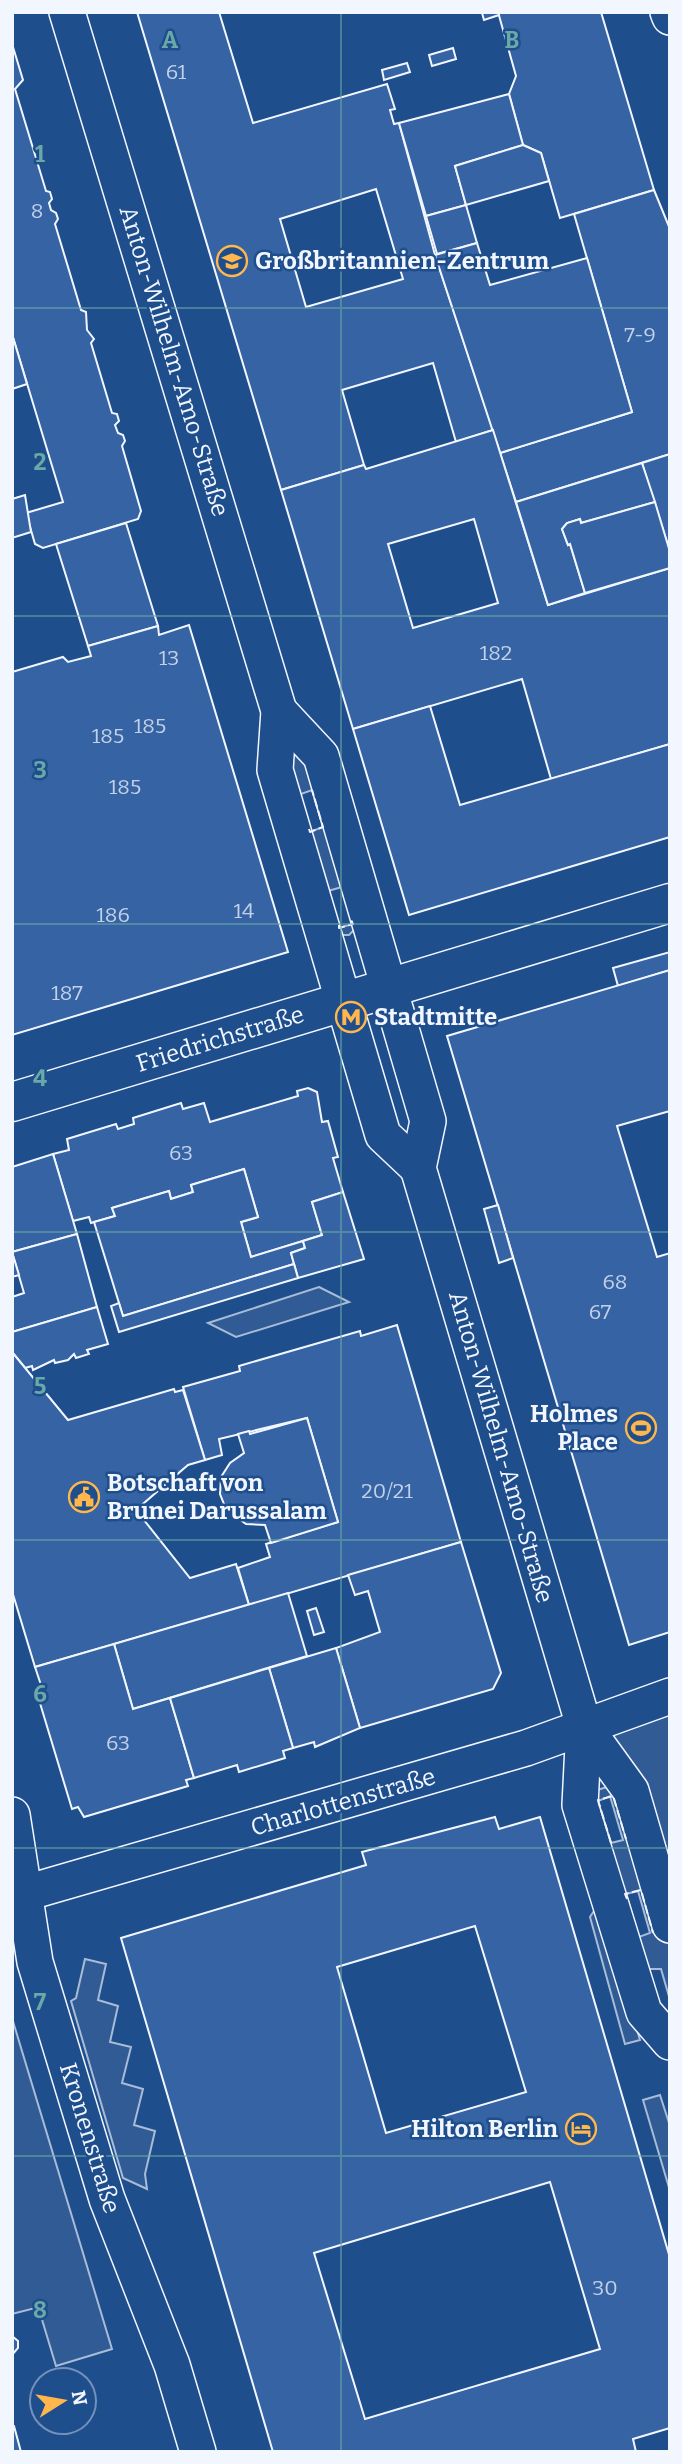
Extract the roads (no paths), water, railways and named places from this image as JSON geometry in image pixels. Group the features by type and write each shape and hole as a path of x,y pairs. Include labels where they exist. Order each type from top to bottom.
{"street":[{"name":"Anton-Wilhelm-Amo-Straße","path":"67,12 279,711 275,770 383,1135 418,1168"},
{"path":"668,12 670,17"},
{"name":"Anton-Wilhelm-Amo-Straße","path":"279,711 321,756 428,1121 418,1168 584,1726 631,1791 670,1925"},
{"name":"Friedrichstraße","path":"12,1102 670,903"},
{"name":"Charlottenstraße","path":"19,1895 526,1748 670,1696"},
{"name":"Anton-Wilhelm-Amo-Straße","path":"584,1726 580,1805 644,2012 670,2042"},
{"name":"Kronenstraße","path":"12,1815 19,1895 35,1962 107,2199 172,2365 198,2452"}],"place":[{"name":"Großbritannien-Zentrum","path":"232,261"},
{"name":"Stadtmitte","path":"351,1017"},
{"name":"Holmes Place","path":"641,1428"},
{"name":"Botschaft von Brunei Darussalam","path":"84,1497"},
{"name":"Hilton Berlin","path":"581,2129"}]}
